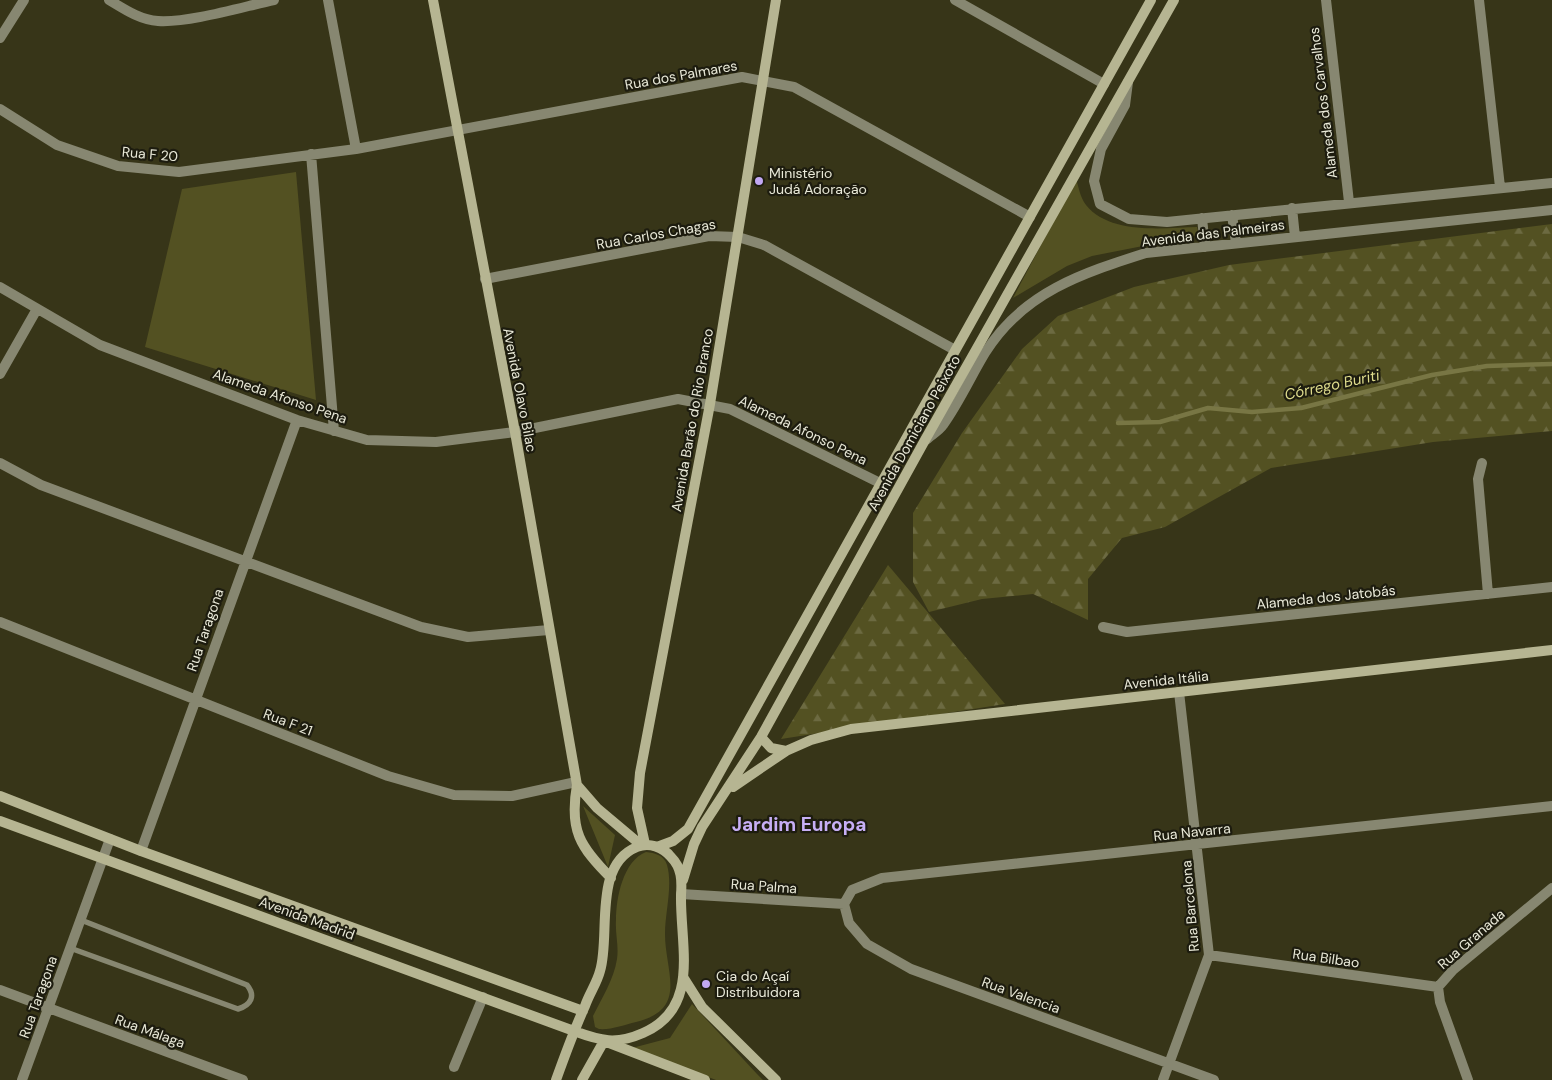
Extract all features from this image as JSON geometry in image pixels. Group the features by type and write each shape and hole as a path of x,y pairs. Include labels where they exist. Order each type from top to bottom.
{"main road":[{"name":"Avenida Olavo Bilac","path":"433,0 456,132 514,432 576,783 573,804 580,840 588,855 611,878"},
{"name":"Avenida Barão do Rio Branco","path":"643,845 637,808 640,773 710,404 776,0"},
{"name":"Avenida Domiciano Peixoto","path":"657,847 673,840 688,829 1151,0"},
{"name":"Avenida Domiciano Peixoto","path":"683,977 683,880 698,835 761,737 925,440 1174,0"},
{"name":"Avenida Itália","path":"727,792 786,751 811,740 852,729 1552,650"},
{"path":"761,737 771,748 786,751"},
{"path":"576,783 597,808 643,845 657,847 671,857 683,880"},
{"name":"Avenida Madrid","path":"0,796 140,851 583,1011"},
{"name":"Avenida Madrid","path":"0,821 705,1080"},
{"path":"556,1080 574,1031 602,966 604,921 611,878 620,859 628,852 643,845"},
{"path":"582,1080 604,1042 638,1036 668,1018 678,1003 683,977"},
{"path":"683,977 702,1007 776,1080"}],"street":[{"path":"0,38 24,0"},
{"path":"108,0 134,15 158,21 182,20 274,0"},
{"path":"328,0 356,149"},
{"path":"955,0 1104,84"},
{"name":"Alameda dos Carvalhos","path":"1326,0 1349,202"},
{"path":"1479,0 1500,187"},
{"name":"Rua dos Palmares","path":"456,132 742,76 794,87 1030,217"},
{"name":"Avenida das Palmeiras","path":"1128,82 1125,105 1101,149 1094,181 1100,204 1129,219 1167,222 1349,202 1552,183"},
{"name":"Rua F 20","path":"0,108 57,145 118,166 180,172 356,149 456,132"},
{"path":"311,154 334,430"},
{"path":"1292,208 1295,237"},
{"name":"Avenida das Palmeiras","path":"925,440 942,426 987,350 1015,318 1037,297 1093,270 1146,253 1552,210"},
{"path":"1232,215 1236,243"},
{"path":"1202,218 1205,247"},
{"name":"Rua Carlos Chagas","path":"485,279 709,236 738,237 764,245 955,350"},
{"name":"Alameda Afonso Pena","path":"0,287 100,344 297,420 367,440 436,442 514,432 678,399 730,409 880,483"},
{"path":"0,374 37,309"},
{"name":"Rua Taragona","path":"140,851 244,561 297,420"},
{"path":"0,462 41,485 421,627 468,637 549,630"},
{"path":"1482,463 1478,479 1488,594"},
{"name":"Alameda dos Jatobás","path":"1103,627 1127,632 1552,587"},
{"name":"Rua F 21","path":"0,622 388,776 454,795 512,796 576,783"},
{"name":"Rua Barcelona","path":"1163,1080 1210,955 1179,692"},
{"name":"Rua Navarra","path":"844,904 852,890 882,878 1552,806"},
{"name":"Rua Taragona","path":"22,1080 110,839"},
{"name":"Rua Granada","path":"1468,1080 1440,1002 1438,987 1453,970 1552,888"},
{"name":"Rua Palma","path":"682,894 844,904"},
{"name":"Rua Valencia","path":"844,904 849,923 867,944 911,969 1214,1080"},
{"name":"Rua Bilbao","path":"1210,955 1438,987"},
{"name":"Rua Málaga","path":"0,990 243,1080"},
{"path":"454,1068 483,997"}],"lane":[{"path":"70,948 238,1009 246,1006 252,1000 252,991 247,985 81,920"}],"green space":[{"path":"296,172 316,400 145,347 182,189"},
{"path":"1076,179 1086,205 1096,215 1109,221 1138,228 1197,227 1199,235 1092,256 1067,266 1013,298"},
{"path":"1552,224 1552,431 1433,442 1271,468 1165,527 1122,538 1088,579 1088,620 1033,594 982,599 929,612 913,582 913,513 962,433 1022,349 1058,316 1134,287 1229,265"},
{"path":"888,565 1005,704 781,739"},
{"path":"583,806 615,835 608,867"},
{"path":"646,852 656,854 664,859 669,873 665,926 670,975 668,998 663,1008 652,1016 618,1027 599,1029 595,1027 593,1016 607,988 615,966 617,954 616,911 619,891 626,872 632,863"},
{"path":"692,1004 763,1080 716,1080 632,1048 670,1038"}],"waterway":[{"name":"Córrego Buriti","path":"1118,423 1160,422 1208,408 1252,412 1301,408 1432,375 1487,366 1552,364"}],"place":[{"name":"Ministério Judá Adoração","path":"759,181"},
{"name":"Cia do Açaí Distribuidora","path":"706,984"}],"district":[{"name":"Jardim Europa","path":"799,824"}]}
